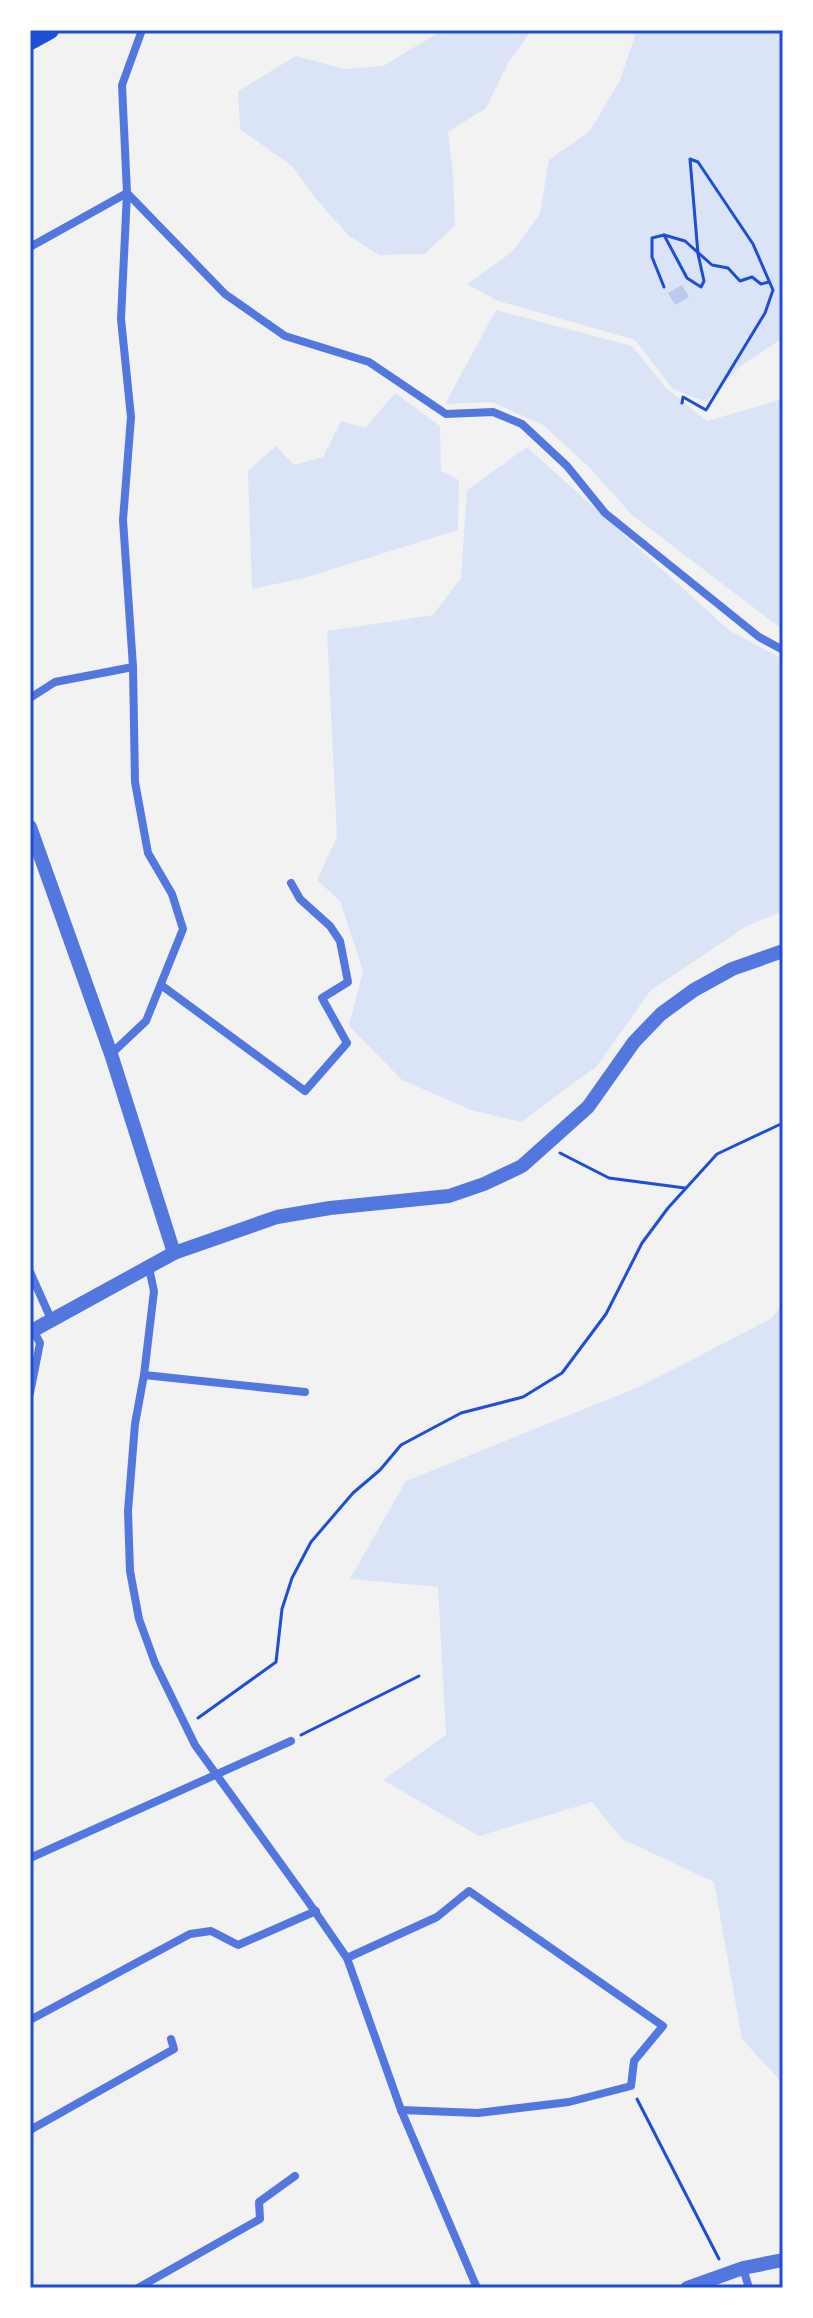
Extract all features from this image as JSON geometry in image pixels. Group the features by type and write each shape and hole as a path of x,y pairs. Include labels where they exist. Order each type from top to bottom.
{"main road":[{"path":"30,41 50,30"}],"street":[{"path":"111,1054 146,1021 183,929 172,894 148,853 135,782 133,667 123,520 131,417 121,319 127,193 122,85 142,30"},
{"path":"30,247 127,193"},
{"path":"127,193 225,294 285,336 369,362 446,414 493,412 522,424 567,466 605,513 759,637 783,650"},
{"path":"30,698 55,682 133,667"},
{"path":"30,827 111,1054 174,1253"},
{"path":"161,985 305,1091 347,1043 322,998 348,982 340,941 330,926 300,899 291,883"},
{"path":"30,1393 40,1343 32,1331 174,1253 277,1217 330,1208 449,1196 522,1166 588,1107 634,1042 661,1014 694,990 732,969 783,951"},
{"path":"149,1268 154,1291 135,1424 129,1496 130,1571 139,1619 155,1663 195,1745 347,1958 401,2110 477,2288"},
{"path":"30,1272 51,1319"},
{"path":"144,1375 305,1392"},
{"path":"30,1858 291,1741"},
{"path":"347,1958 437,1917 469,1891 663,2026 634,2061 631,2086 569,2102 478,2113 401,2110"},
{"path":"30,2020 190,1934 211,1931 238,1945 316,1911"},
{"path":"30,2130 174,2049 171,2039"},
{"path":"138,2288 260,2219 259,2202 295,2176"},
{"path":"687,2288 743,2268 783,2260"},
{"path":"743,2268 749,2288"}],"path":[{"path":"664,235 687,278 701,287 704,281 698,254 690,159 698,162 753,244 773,290 765,313 706,410 683,397 682,403"},
{"path":"664,287 652,257 652,238 664,235 685,241 712,265 728,268 740,281 752,277 761,284 769,282"},
{"path":"185,1727 276,1662 282,1609 292,1578 311,1542 353,1493 380,1470 401,1445 461,1413 523,1397 562,1373 606,1314 642,1243 685,1188 717,1154 783,1123"},
{"path":"545,1146 609,1178 685,1188"},
{"path":"291,1741 419,1676"},
{"path":"631,2086 726,2274"}],"shaded area":[{"path":"443,30 532,30 509,61 486,108 448,132 455,226 424,254 379,255 348,235 292,166 240,129 238,91 296,56 344,69 383,66"},
{"path":"637,30 783,30 783,338 739,367 706,402 673,389 635,340 498,301 467,284 512,252 540,214 549,160 590,131 620,80"},
{"path":"496,310 632,346 666,388 707,421 783,399 783,630 632,515 590,468 543,425 492,402 445,404"},
{"path":"395,393 440,426 441,471 459,480 458,530 304,578 252,589 248,471 276,446 294,465 323,457 341,421 365,428"},
{"path":"527,447 730,631 783,659 783,911 745,927 651,990 597,1066 521,1122 471,1110 402,1080 349,1026 363,971 340,901 317,880 337,837 327,631 433,615 461,578 467,490"},
{"path":"783,1303 783,2084 742,2039 714,1882 622,1839 592,1802 479,1836 383,1780 446,1735 438,1587 350,1579 406,1481 639,1387 772,1318"}],"building":[{"path":"682,285 689,297 675,305 668,293"}]}
